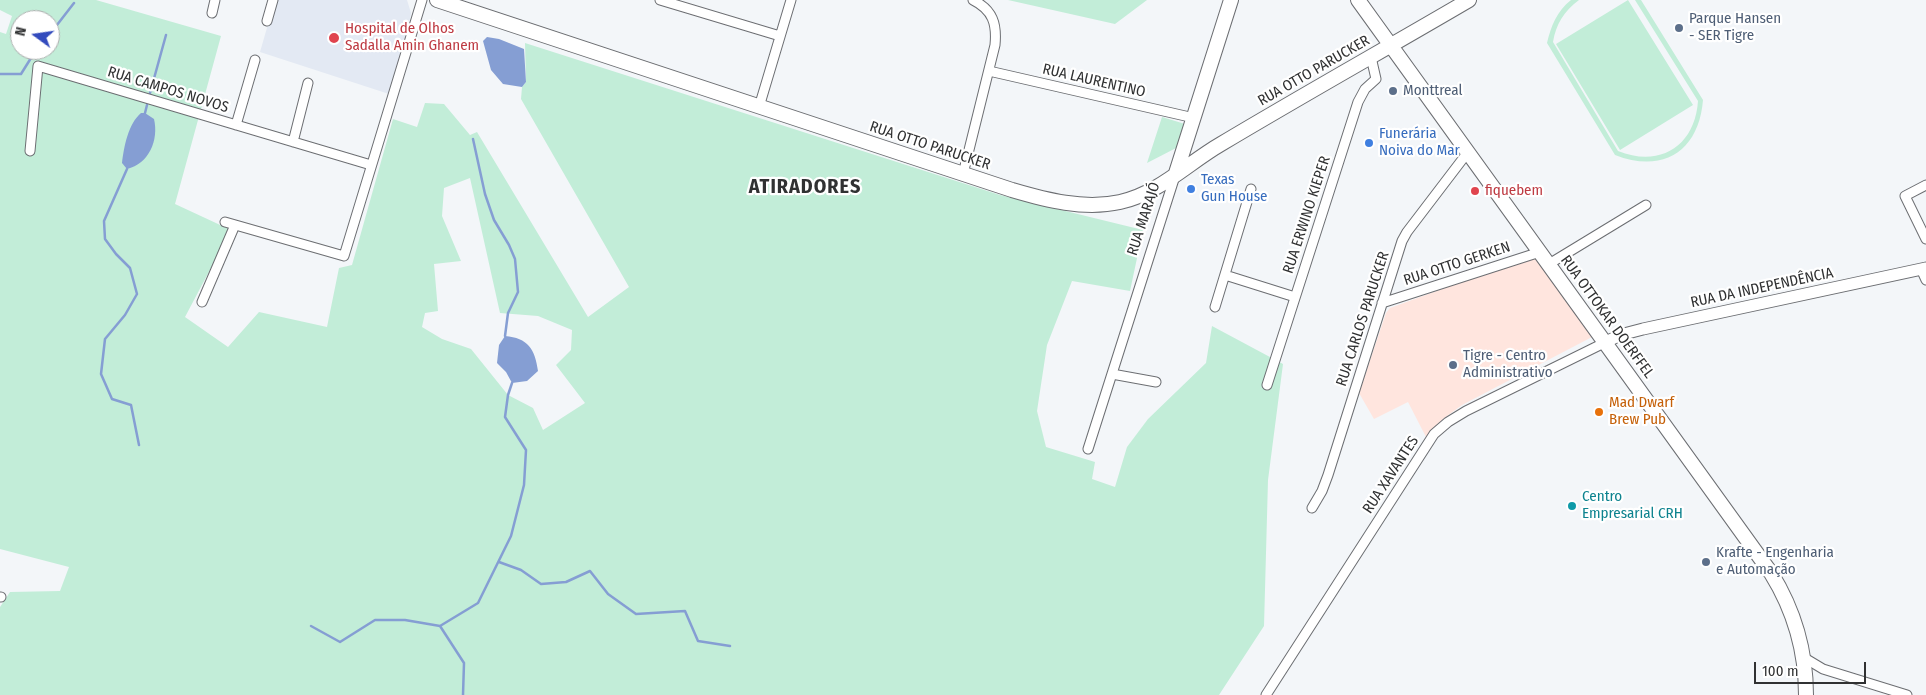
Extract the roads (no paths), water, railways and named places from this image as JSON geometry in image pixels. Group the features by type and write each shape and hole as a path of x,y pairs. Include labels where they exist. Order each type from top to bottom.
{"main road":[{"name":"RUA OTTO PARUCKER","path":"437,0 963,174 1042,198 1074,204 1097,205 1120,202 1146,192 1210,150 1469,0"},
{"name":"RUA MARAJÓ","path":"1176,173 1231,0"},
{"name":"RUA OTTOKAR DOERFFEL","path":"1358,0 1771,573 1790,607 1798,631 1803,657 1806,695"},
{"path":"1371,57 1386,59 1405,66"},
{"path":"1188,135 1195,149 1210,150"}],"street":[{"path":"212,12 215,0"},
{"path":"267,21 273,0"},
{"path":"225,222 344,256 422,0"},
{"path":"660,0 780,36"},
{"path":"759,107 791,0"},
{"path":"963,174 989,71 996,32 991,13 973,0"},
{"name":"RUA ERWINO KIEPER","path":"1267,385 1358,102 1364,90 1376,79 1371,57"},
{"path":"236,125 256,60"},
{"name":"RUA CAMPOS NOVOS","path":"30,151 38,66 371,165"},
{"name":"RUA LAURENTINO","path":"989,71 1194,118"},
{"path":"293,142 308,83"},
{"name":"RUA CARLOS PARUCKER","path":"1312,508 1322,491 1328,475 1398,250 1407,232 1468,152"},
{"name":"RUA MARAJÓ","path":"1088,449 1176,173"},
{"path":"1926,186 1905,196 1926,239"},
{"path":"1215,307 1251,189"},
{"path":"1549,264 1646,204"},
{"path":"202,302 235,225"},
{"name":"RUA OTTO GERKEN","path":"1382,303 1540,252"},
{"name":"RUA DA INDEPENDÊNCIA","path":"1606,342 1620,335 1643,329 1924,272"},
{"path":"1224,275 1295,297"},
{"name":"RUA XAVANTES","path":"1266,695 1434,434 1448,422 1466,411 1606,342"},
{"path":"1112,374 1156,382"},
{"path":"1803,657 1823,669 1907,695"},
{"path":"1805,676 1823,669"}],"water":[{"path":"487,37 499,39 524,49 526,82 522,87 503,84 491,70 483,41"},
{"path":"141,113 145,113 154,119 155,135 153,143 147,157 135,166 127,169 122,163 125,143 133,123"},
{"path":"505,336 525,342 535,357 538,371 527,381 512,383 506,372 497,363 499,345"}],"waterway":[{"path":"60,21 74,3"},
{"path":"150,93 166,35"},
{"path":"0,74 21,74 30,60"},
{"path":"145,113 147,105"},
{"path":"473,139 485,194 494,220 515,259 518,292 508,313 505,336"},
{"path":"127,169 104,221 105,239 130,268 137,294 125,315 105,339 101,374 112,399 131,405 139,445"},
{"path":"311,626 340,642 375,620 405,620 440,626 478,603 511,536 524,485 526,450 505,417 512,383"},
{"path":"499,562 521,570 541,584 566,582 590,571 608,594 636,614 685,611 698,641 730,646"},
{"path":"440,626 464,663 463,695"}],"place":[{"name":"Parque Hansen - SER Tigre","path":"1679,28"},
{"name":"Hospital de Olhos Sadalla Amin Ghanem","path":"334,38"},
{"name":"Monttreal","path":"1393,91"},
{"name":"Funerária Noiva do Mar","path":"1369,143"},
{"name":"Texas Gun House","path":"1191,189"},
{"name":"fiquebem","path":"1475,191"},
{"name":"Tigre - Centro Administrativo","path":"1453,365"},
{"name":"Mad Dwarf Brew Pub","path":"1599,412"},
{"name":"Centro Empresarial CRH","path":"1572,506"},
{"name":"Krafte - Engenharia e Automação","path":"1706,562"}],"district":[{"name":"ATIRADORES","path":"805,187"}]}
